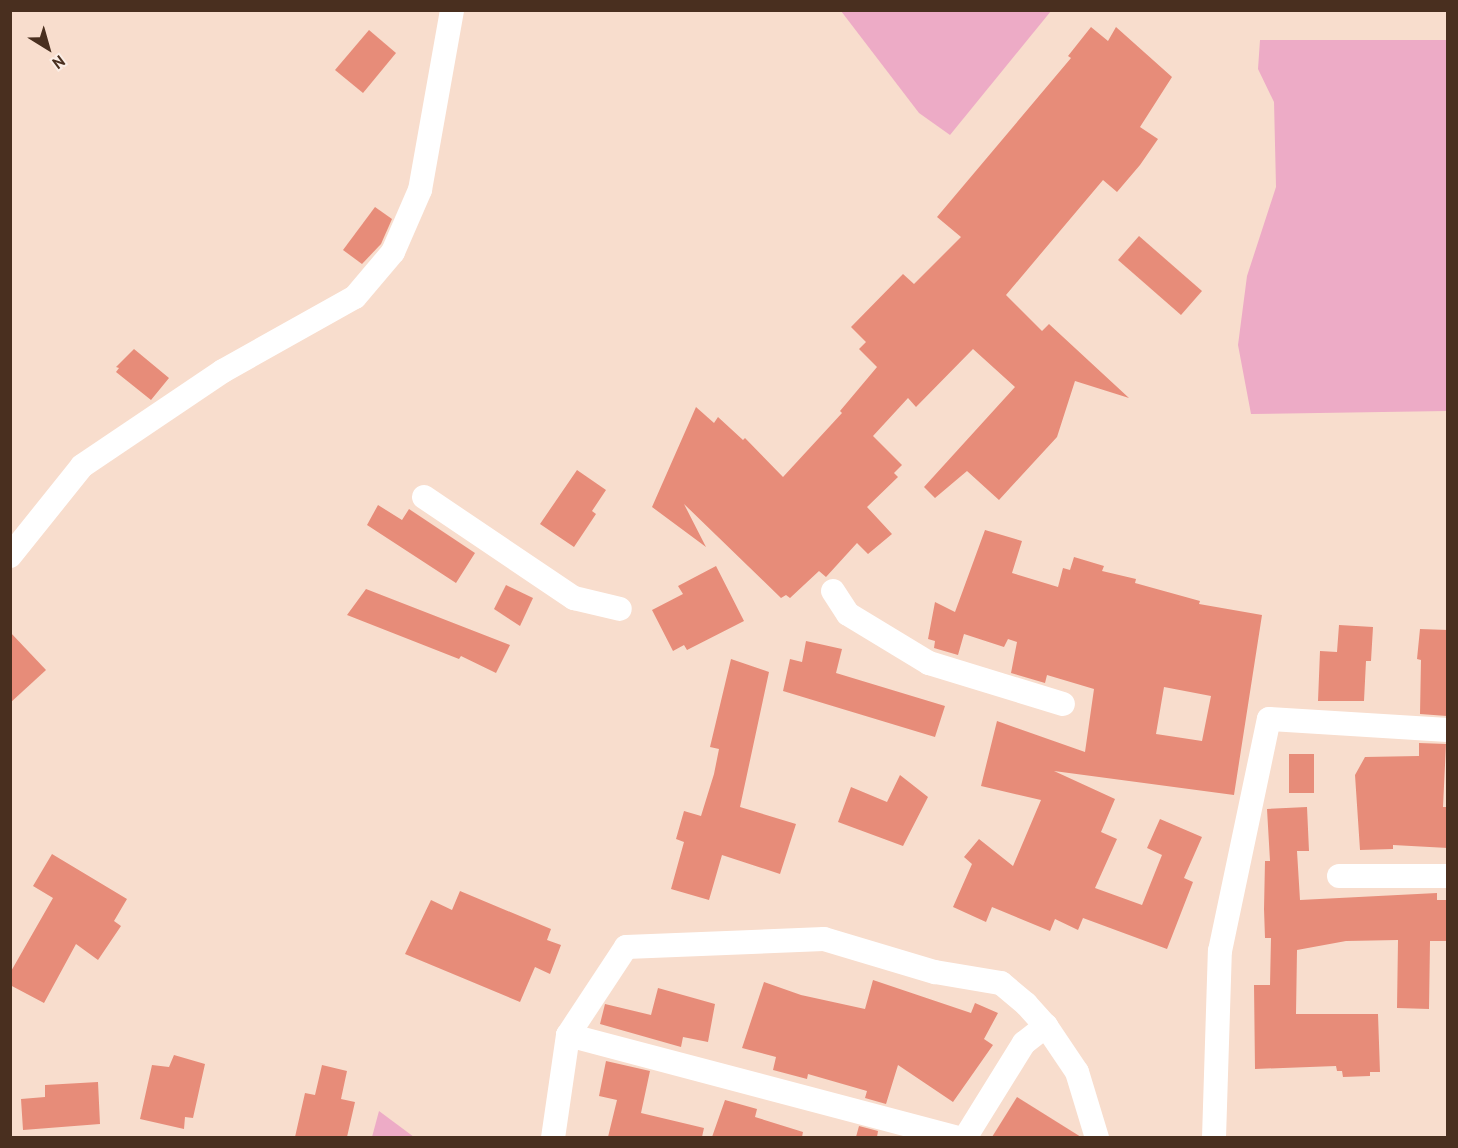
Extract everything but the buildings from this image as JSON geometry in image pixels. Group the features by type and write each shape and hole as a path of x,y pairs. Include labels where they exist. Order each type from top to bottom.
{"street":[{"path":"10,556 82,466 223,371 355,297 393,252 420,190 452,10"},
{"path":"424,497 574,598 620,609"},
{"path":"833,591 848,614 928,663 1064,704"},
{"path":"1214,1137 1220,951 1269,719 1448,730"},
{"path":"1340,876 1448,876"},
{"path":"554,1137 568,1035 627,946 824,939 935,972 1001,983 1026,1004 1046,1026 1077,1072 1097,1137"},
{"path":"965,1137 1024,1043 1046,1026"},
{"path":"568,1035 959,1137"}],"shaded area":[{"path":"841,11 1051,11 950,135 919,113"},
{"path":"1260,40 1447,40 1447,411 1251,414 1238,345 1247,276 1276,187 1274,102 1258,69"},
{"path":"379,1111 414,1137 372,1137"}]}
